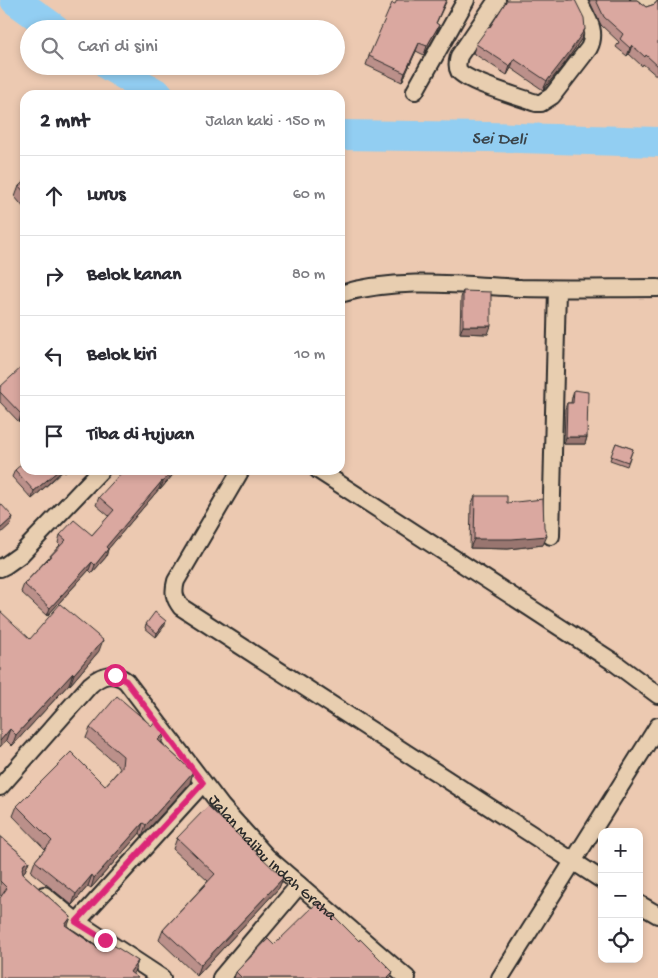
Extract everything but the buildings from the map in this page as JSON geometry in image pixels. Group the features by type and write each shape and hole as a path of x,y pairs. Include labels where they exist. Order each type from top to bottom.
{"street":[{"path":"415,91 466,0"},
{"path":"497,0 460,56 457,66 459,71 470,79 536,103 541,103 552,96 593,41 593,30 578,0"},
{"path":"639,0 645,6 650,0"},
{"path":"345,293 384,286 431,284 557,289 658,288"},
{"path":"551,536 557,289"},
{"path":"84,488 85,475"},
{"path":"0,568 20,555 96,475"},
{"path":"238,475 176,581 174,590 175,600 181,607 598,878"},
{"path":"326,475 615,663 658,695"},
{"name":"Jalan Malibu Indah Graha","path":"0,787 90,685 98,678 106,675 115,675 126,681 203,783 267,856 407,978"},
{"path":"500,978 574,863 658,726"},
{"path":"76,922 203,783"},
{"path":"221,978 298,885"},
{"path":"34,887 76,922 162,978"},
{"path":"643,906 658,915"}],"waterway":[{"name":"Sei Deli","path":"15,0 43,20"},
{"name":"Sei Deli","path":"125,75 150,90"},
{"name":"Sei Deli","path":"345,135 658,142"}],"route":[{"path":"105,940 76,922 203,783 126,681 115,675"}]}
